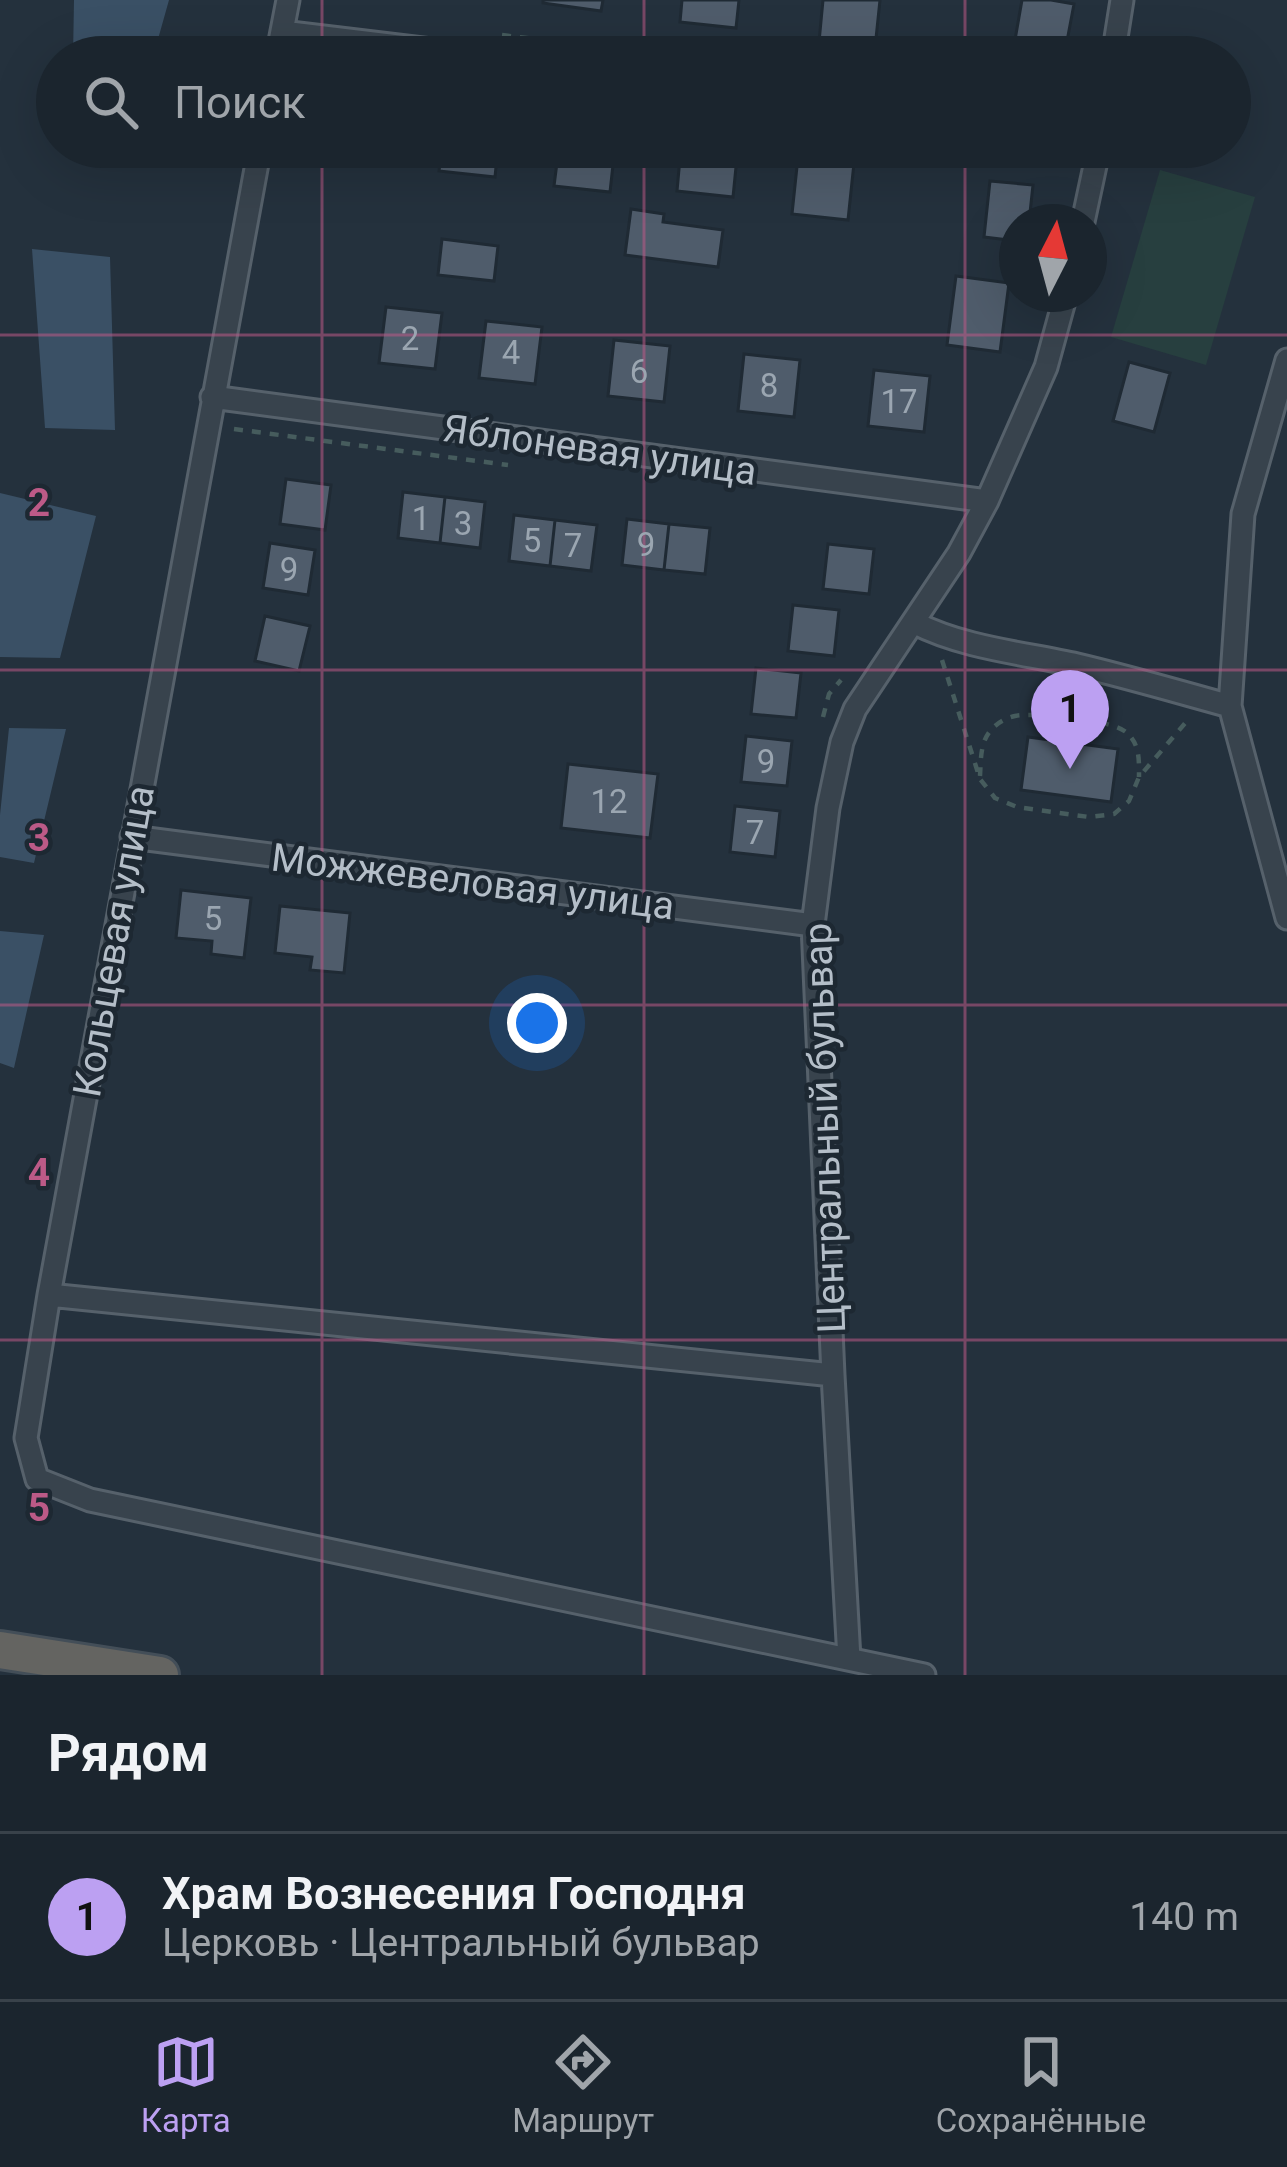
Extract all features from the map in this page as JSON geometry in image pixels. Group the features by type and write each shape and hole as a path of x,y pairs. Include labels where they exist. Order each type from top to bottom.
{"highway":[{"path":"0,1650 160,1675"}],"street":[{"path":"281,36 287,0"},
{"path":"1116,36 1122,0"},
{"path":"282,32 315,36"},
{"name":"Кольцевая улица","path":"256,168 49,1295 26,1438 37,1479 90,1500 924,1675"},
{"path":"1087,204 1095,168"},
{"name":"Центральный бульвар","path":"849,1659 814,925 828,808 842,742 855,709 924,627 1046,367 1061,312"},
{"path":"1287,360 1243,514 1230,706 1287,918"},
{"name":"Яблоневая улица","path":"212,397 987,501"},
{"path":"924,627 962,641 1081,666 1230,706"},
{"name":"Можжевеловая улица","path":"132,838 814,925"},
{"path":"49,1295 833,1375"}],"path":[{"path":"924,627 980,779 995,798 1017,807 1089,817 1114,814 1129,801 1139,777 1205,699"},
{"path":"980,779 987,734 1001,721 1020,715 1117,725 1130,735 1139,752 1139,777"}],"green space":[{"path":"1160,170 1255,197 1206,365 1111,337"}],"water":[{"path":"74,0 169,0 159,36 73,36"},
{"path":"32,249 110,257 115,430 45,428"},
{"path":"0,493 96,516 60,658 0,657"},
{"path":"9,728 66,729 34,863 0,857"},
{"path":"0,931 44,935 14,1068 0,1063"}],"building":[{"path":"543,0 603,0 601,11"},
{"path":"682,0 739,0 736,28 680,22"},
{"path":"823,0 880,0 876,36 820,36"},
{"path":"1022,0 1074,4 1068,36 1016,36"},
{"path":"439,168 496,168 495,177"},
{"path":"556,168 613,168 610,192 554,186"},
{"path":"679,168 736,168 733,197 677,191"},
{"path":"797,168 853,168 848,220 792,214"},
{"path":"990,181 1033,185 1031,204 999,204 999,239 984,237"},
{"path":"631,209 664,214 663,222 723,230 718,267 625,255"},
{"path":"442,239 498,246 494,281 438,275"},
{"path":"956,276 999,282 999,312 1005,312 1000,352 947,345"},
{"path":"386,307 442,313 435,369 379,363"},
{"path":"486,321 542,327 535,384 479,378"},
{"path":"614,340 670,346 664,402 608,396"},
{"path":"744,354 800,360 794,417 738,411"},
{"path":"1129,362 1170,373 1154,432 1113,421"},
{"path":"874,370 930,376 924,432 868,426"},
{"path":"286,479 331,485 325,530 280,524"},
{"path":"403,492 445,497 440,543 398,538"},
{"path":"445,497 485,502 480,548 440,543"},
{"path":"514,515 555,520 550,566 509,561"},
{"path":"627,519 669,524 664,570 622,565"},
{"path":"555,520 597,525 591,571 550,566"},
{"path":"669,524 710,528 705,574 664,570"},
{"path":"270,543 315,550 308,595 263,588"},
{"path":"828,544 874,549 869,594 823,589"},
{"path":"793,605 839,610 834,656 788,651"},
{"path":"265,616 310,626 299,671 255,661"},
{"path":"756,668 801,673 796,718 751,714"},
{"path":"746,736 792,741 787,786 741,782"},
{"path":"1028,737 1118,749 1111,802 1021,790"},
{"path":"568,764 658,774 650,838 561,828"},
{"path":"735,806 780,811 775,857 730,852"},
{"path":"181,890 251,898 244,958 211,954 212,941 176,938"},
{"path":"280,906 350,913 344,973 310,970 312,957 275,953"}],"place":[{"name":"Храм Вознесения Господня","path":"1070,769"}]}
